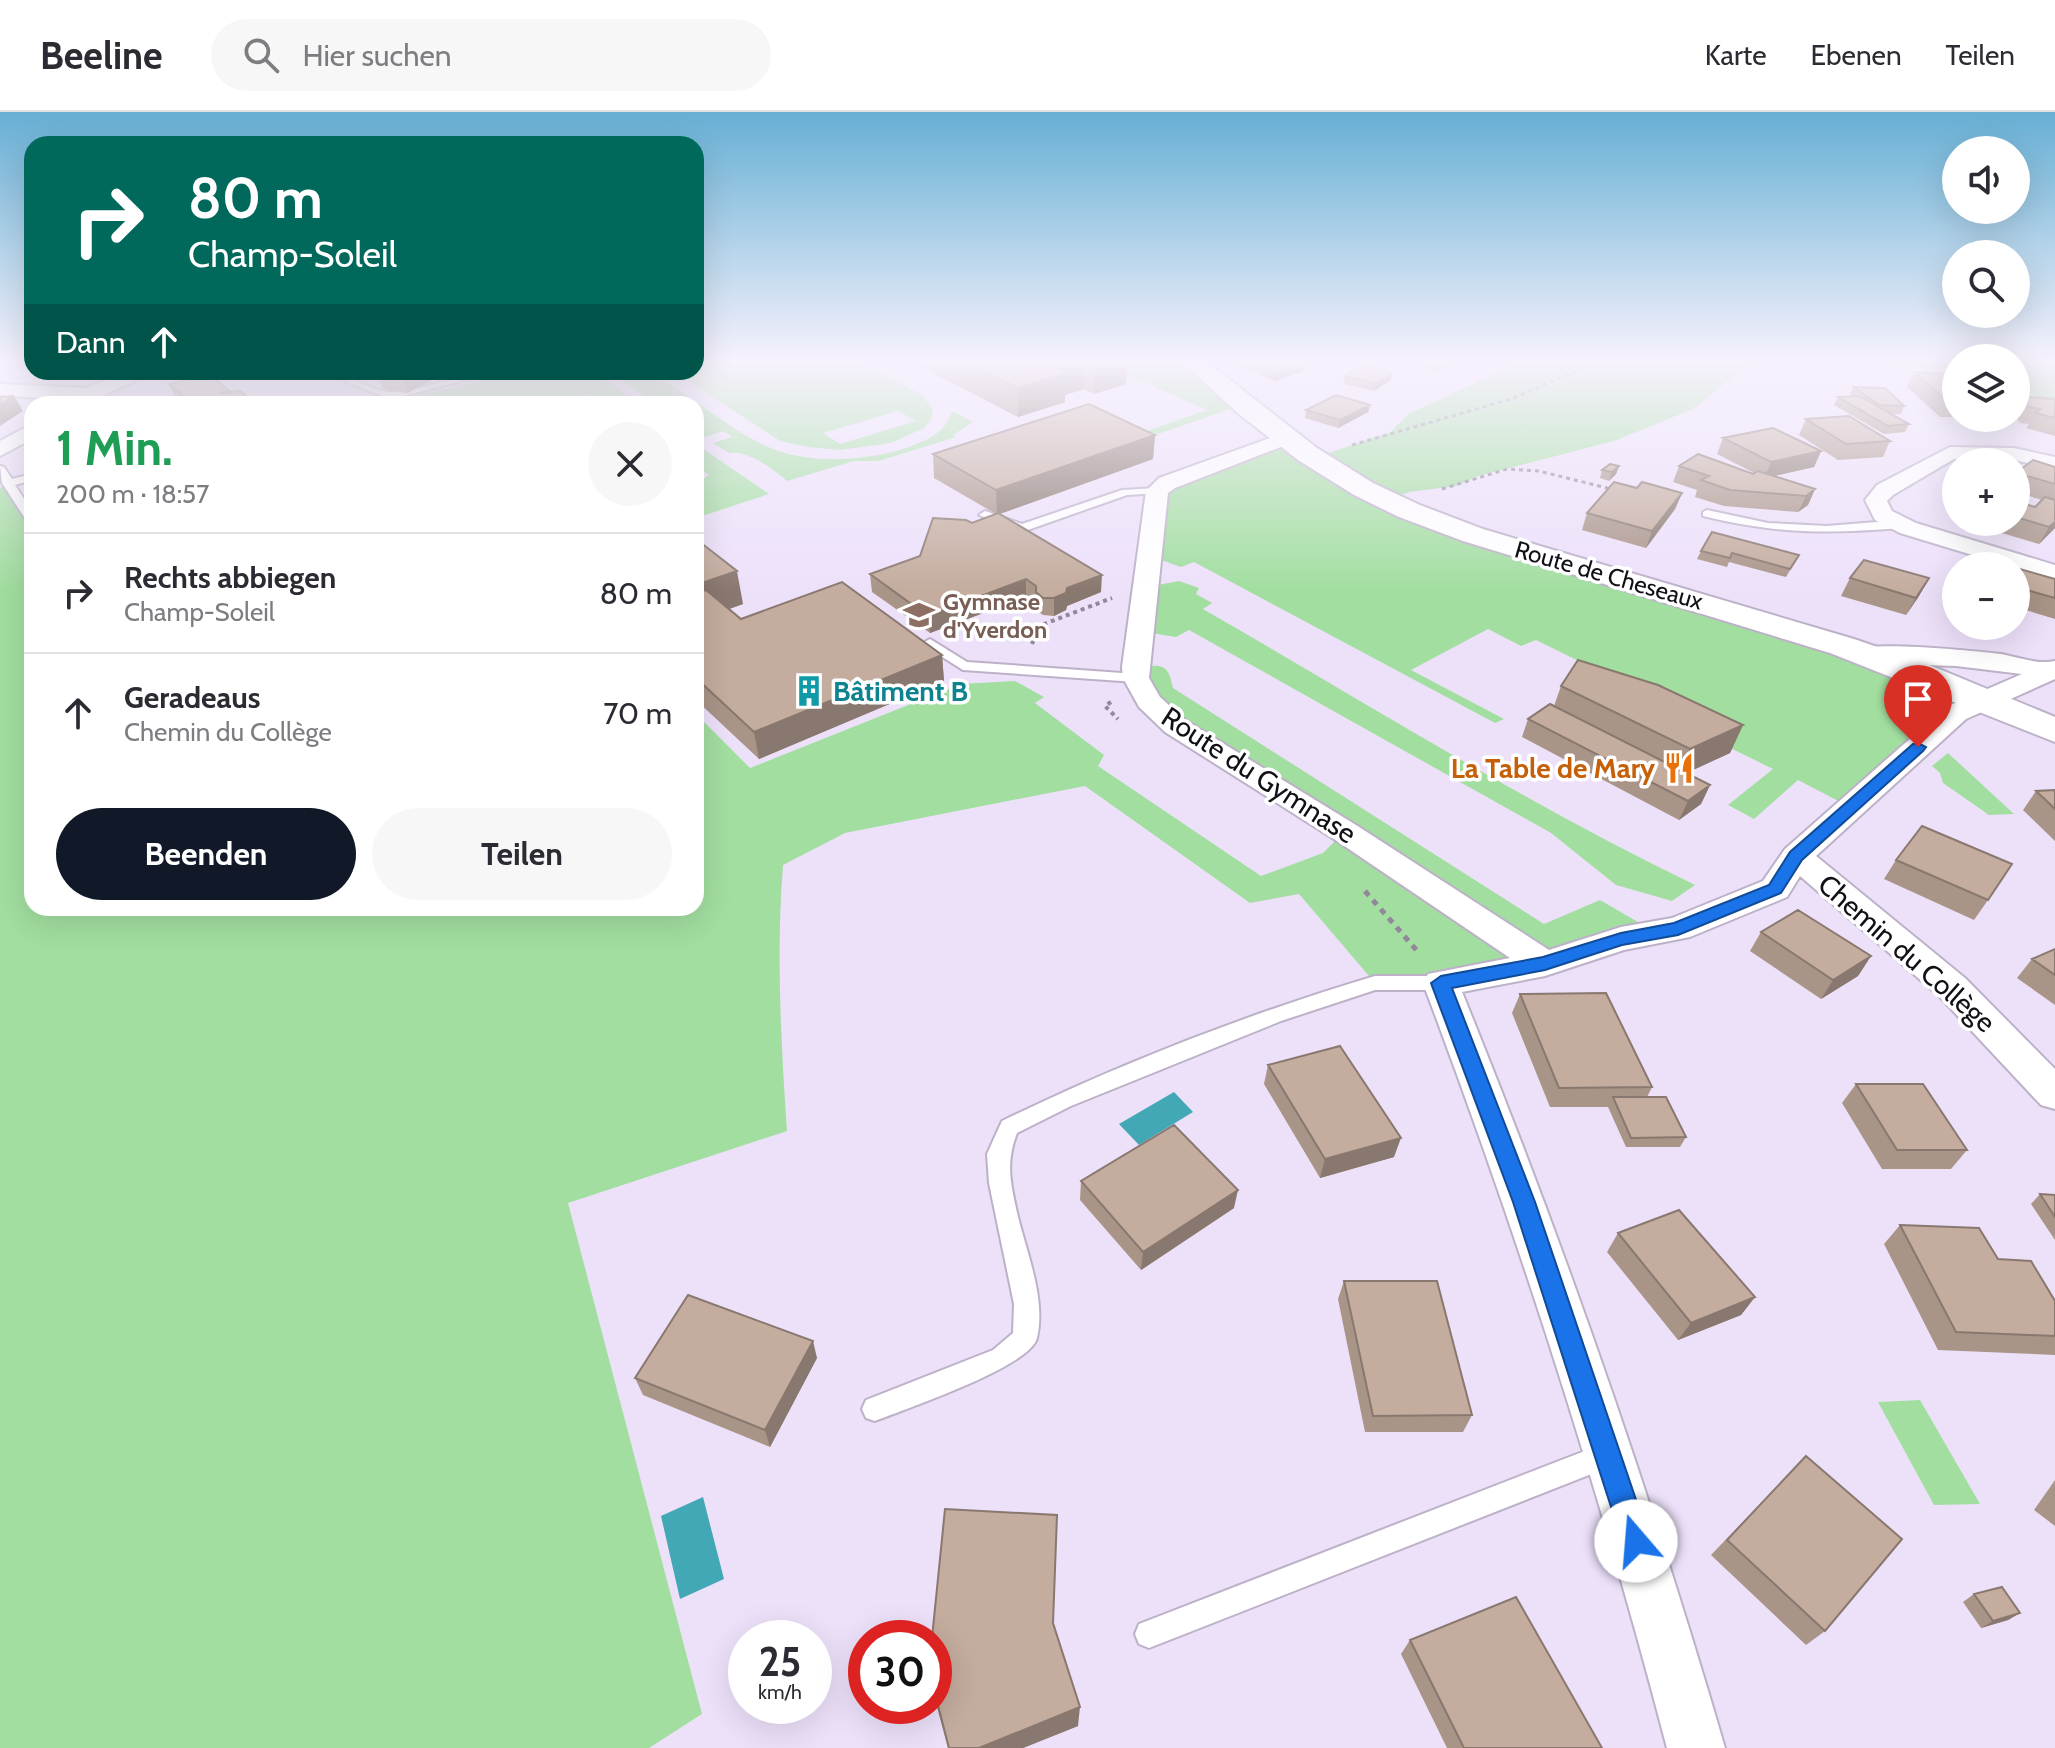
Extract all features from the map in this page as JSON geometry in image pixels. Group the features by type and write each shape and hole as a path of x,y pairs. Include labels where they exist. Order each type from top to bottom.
{"street":[{"path":"0,450 19,438"},
{"path":"1136,678 1136,647 1145,600 1157,491 1167,483 1284,439"},
{"name":"Route de Cheseaux","path":"1284,439 1350,482 1473,535 1766,621 1987,698 2055,731"},
{"path":"2055,463 2014,454 1950,453 1885,490 1876,500 1883,515 1901,524 1948,542 2055,573"},
{"path":"1862,655 1979,660 2052,670"},
{"name":"Chemin du Collège","path":"2052,670 1956,713 1796,856 1952,987 2055,1094"},
{"name":"Route du Gymnase","path":"1136,678 1149,701 1175,726 1345,832 1545,964"},
{"path":"1696,1748 1654,1598 1524,1202 1441,983 1545,964 1621,939 1678,929 1775,889 1796,856"}],"lane":[{"path":"0,469 24,508"},
{"path":"8,483 24,479"},
{"path":"985,515 1022,528 1126,492 1157,491"},
{"path":"1707,514 1768,527 1827,530 1901,524"},
{"path":"930,643 963,666 1136,678"},
{"path":"875,1409 1002,1358 1025,1338 1026,1304 1000,1183 998,1154 1009,1127 1064,1100 1274,1016 1346,992 1375,983 1441,983"},
{"path":"1149,1634 1608,1455"}],"path":[{"path":"1341,450 1373,438"},
{"path":"1387,500 1409,492 1456,486 1478,476 1507,469 1539,471 1615,490"},
{"path":"1038,650 1031,645 1039,626 1107,598 1145,600"},
{"path":"1357,884 1402,931 1441,983"}],"green space":[{"path":"728,438 752,438 782,452 836,459 873,456 929,438 952,438 879,461 854,461 787,481 760,461 744,454 729,453 713,443"},
{"path":"776,438 831,438 840,444 859,438 901,438 891,443 840,450"},
{"path":"1372,438 1621,438 1478,476 1456,486 1409,492 1388,500 1987,698 1850,807 1798,780 1754,819 1728,805 1773,769 1580,674 1591,667 1536,640 1521,646 1488,629 1411,670 1504,719 1495,723 1194,562 1181,567 1150,556 1157,491 1284,439 1314,458"},
{"path":"704,449 769,494 704,515 704,478 709,475 704,472"},
{"path":"8,483 24,508 24,916 704,916 704,722 750,768 961,684 1015,681 1044,697 1035,703 1104,755 1098,766 1261,876 1323,853 1344,832 1175,726 1135,667 1156,666 1165,669 1173,688 1544,924 1600,900 1655,932 1544,964 1375,983 1299,894 1250,903 1085,786 845,833 783,865 780,965 787,1131 568,1203 702,1714 649,1748 0,1748 0,488"},
{"path":"1179,581 1199,588 1196,594 1212,603 1203,609 1507,786 1695,885 1672,901 1616,885 1551,833 1189,630 1176,637 1139,631 1147,587"},
{"path":"1948,753 2014,814 1989,815 1943,783 1940,773 1932,766"},
{"path":"1920,1400 1980,1504 1934,1505 1878,1402"}],"water":[{"path":"1174,1092 1193,1112 1139,1145 1119,1124"},
{"path":"703,1497 724,1579 680,1599 661,1516"}],"building":[{"path":"982,438 1145,438 996,490 933,454"},
{"path":"1724,438 1795,438 1821,451 1771,462"},
{"path":"1837,438 1886,438 1890,441 1846,444"},
{"path":"1698,454 1753,474 1758,471 1815,489 1806,496 1730,490 1701,480 1709,476 1679,466"},
{"path":"2033,460 2055,467 2055,484 2030,477 2030,462"},
{"path":"1610,464 1619,466 1612,472 1602,470"},
{"path":"1614,482 1637,488 1642,482 1682,493 1652,531 1587,513"},
{"path":"2045,497 2055,500 2055,522 2049,527 2030,521 2030,505 2035,507"},
{"path":"998,513 1102,575 1067,588 1066,593 1054,598 1043,598 1036,592 1036,586 1026,579 928,616 870,574 920,556 933,518 972,523"},
{"path":"1712,532 1799,555 1790,569 1732,553 1730,558 1701,551"},
{"path":"704,545 737,571 704,582"},
{"path":"1864,560 1929,578 1916,598 1850,578"},
{"path":"2030,572 2055,579 2055,598 2030,591"},
{"name":"Bâtiment B","path":"842,582 942,655 754,732 704,685 704,591 741,619"},
{"path":"1578,660 1658,685 1743,725 1690,749 1561,686"},
{"path":"1550,704 1710,785 1688,801 1528,719"},
{"path":"2055,790 2055,809 2036,791"},
{"path":"1922,826 2012,864 1988,900 1896,860"},
{"path":"1798,910 1871,956 1833,980 1761,932"},
{"path":"2055,949 2055,975 2032,959"},
{"path":"1606,993 1652,1087 1559,1088 1520,994"},
{"path":"1340,1046 1401,1138 1325,1159 1268,1065"},
{"path":"1856,1084 1923,1084 1967,1150 1897,1150"},
{"path":"1613,1097 1666,1097 1686,1137 1631,1138"},
{"path":"1174,1125 1238,1190 1143,1252 1081,1181"},
{"path":"2040,1194 2055,1195 2055,1217"},
{"path":"1679,1210 1755,1297 1691,1323 1618,1233"},
{"path":"1900,1225 1979,1228 1998,1259 2031,1261 2055,1301 2055,1336 1956,1332"},
{"path":"1344,1281 1437,1281 1472,1415 1373,1416"},
{"path":"688,1295 813,1341 765,1430 635,1378"},
{"path":"1806,1456 1902,1539 1825,1631 1727,1540"},
{"path":"945,1509 1057,1515 1053,1623 1080,1707 979,1748 949,1748 943,1724 952,1724 952,1620 934,1620"},
{"path":"2002,1587 2020,1613 1993,1621 1974,1594"},
{"path":"1516,1597 1602,1748 1464,1748 1410,1640"}],"place":[{"name":"Gymnase d'Yverdon","path":"919,615"},
{"name":"Bâtiment B","path":"809,691"},
{"name":"La Table de Mary","path":"1679,768"}],"route":[{"path":"1636,1541 1524,1202 1441,983 1545,964 1621,939 1678,929 1775,889 1796,856 1918,747"}]}
